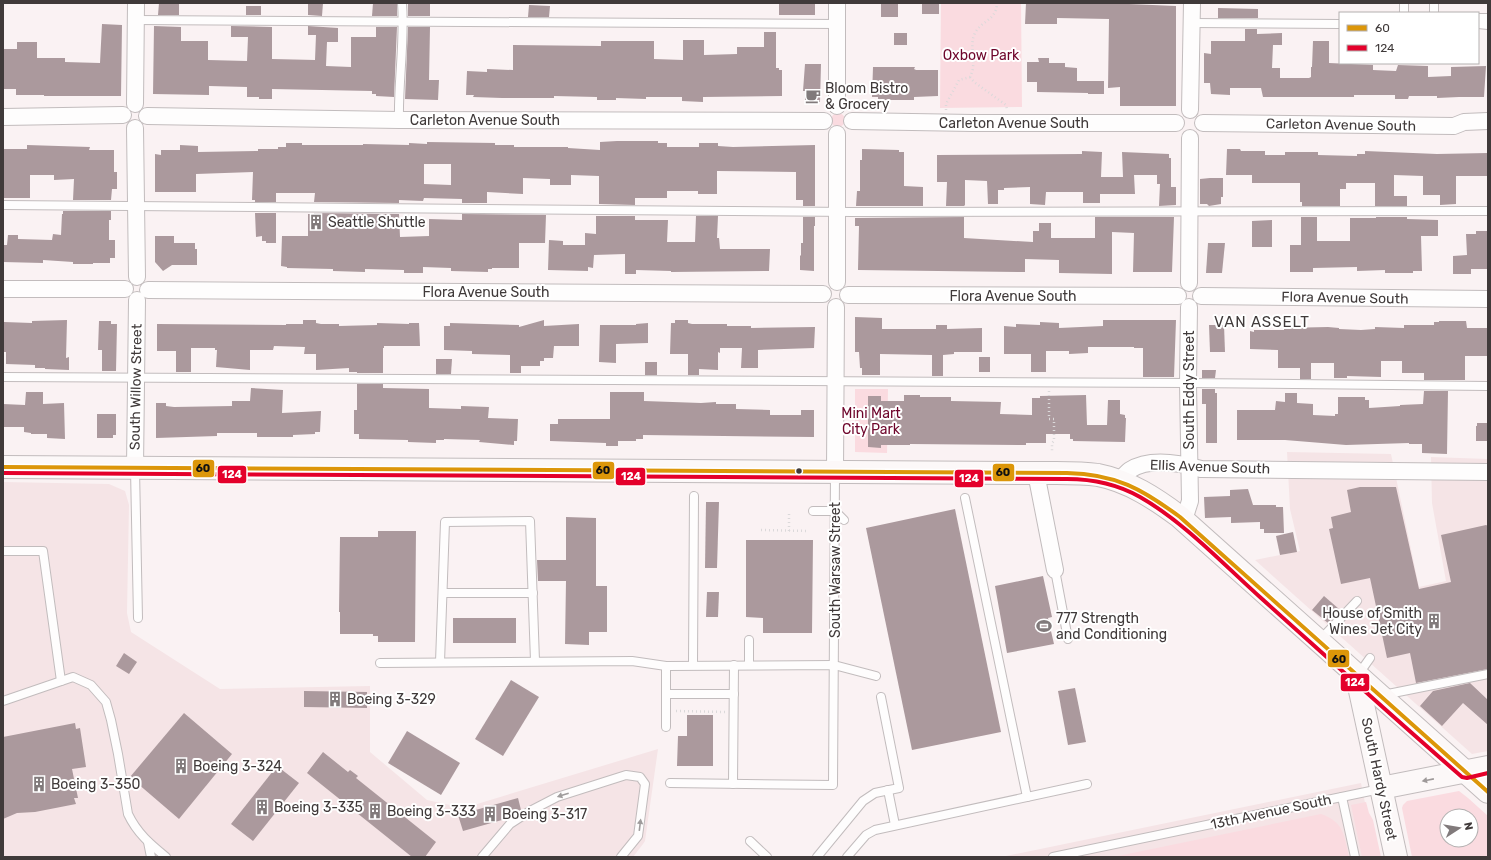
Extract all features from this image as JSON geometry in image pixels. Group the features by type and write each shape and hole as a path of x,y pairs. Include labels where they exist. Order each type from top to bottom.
{"street":[{"path":"135,104 136,3"},
{"path":"837,3 837,106"},
{"path":"1190,110 1192,3"},
{"path":"135,104 144,108 147,120 142,126 135,128 124,122 123,115 127,108 135,104"},
{"path":"837,106 846,109 849,112 852,121 848,130 844,133 837,134 830,133 827,130 824,120 826,113 833,107 837,106"},
{"path":"1190,110 1198,113 1204,123 1200,134 1190,138 1182,136 1176,123 1182,113 1190,110"},
{"path":"3,117 123,115"},
{"name":"Carleton Avenue South","path":"147,116 399,120 824,120"},
{"name":"Carleton Avenue South","path":"852,121 944,123 1176,123"},
{"name":"Carleton Avenue South","path":"1204,123 1454,126 1464,122 1488,121"},
{"name":"Carleton Avenue South","path":"1454,126 1464,131 1488,132"},
{"path":"135,128 137,277"},
{"path":"837,134 837,282"},
{"path":"1189,283 1190,138"},
{"path":"133,277 137,277 144,279 147,282 143,295 132,300 127,296 125,288 128,281 133,277"},
{"path":"837,282 846,286 848,295 846,302 836,307 826,303 823,294 828,284 837,282"},
{"path":"1189,283 1198,287 1201,296 1197,304 1183,302 1180,287 1189,283"},
{"path":"3,289 125,288"},
{"name":"Flora Avenue South","path":"143,295 823,294"},
{"name":"South Willow Street","path":"135,467 136,378 143,295"},
{"name":"Flora Avenue South","path":"848,295 1183,302"},
{"name":"Flora Avenue South","path":"1201,296 1488,299"},
{"name":"South Eddy Street","path":"1183,302 1188,383 1190,501 1184,520"},
{"name":"South Warsaw Street","path":"835,472 836,307"},
{"name":"Ellis Avenue South","path":"1119,481 1130,470 1146,463 1180,463 1201,469 1488,472"},
{"path":"3,467 1036,473 1098,475 1119,481 1148,494 1184,520 1357,677 1488,792"},
{"path":"1036,473 1055,570"},
{"name":"South Hardy Street","path":"1357,677 1396,857"},
{"name":"13th Avenue South","path":"1381,788 1488,767"}],"lane":[{"path":"399,120 398,99 404,22 402,3"},
{"path":"136,20 837,24"},
{"path":"1192,22 1339,24"},
{"path":"3,205 836,211 1488,211"},
{"path":"3,377 1488,386"},
{"name":"South Willow Street","path":"135,467 138,618"},
{"name":"South Warsaw Street","path":"733,784 833,785 830,701 834,665 835,472"},
{"path":"693,665 694,496"},
{"path":"965,498 1027,797"},
{"path":"813,511 835,511 844,520"},
{"path":"440,662 445,522 530,521 535,661"},
{"path":"3,551 43,551 61,681"},
{"path":"1055,570 1068,639"},
{"path":"443,593 533,593"},
{"path":"1319,641 1357,601"},
{"path":"749,640 749,665"},
{"path":"1357,677 1370,658"},
{"path":"380,663 632,661 666,666 834,665 876,676"},
{"path":"670,783 733,784 734,665"},
{"path":"666,666 666,727"},
{"path":"1379,696 1488,674"},
{"path":"3,701 73,677 91,685 106,702 118,754 128,814 135,827 148,842 166,857"},
{"path":"666,694 734,694"},
{"path":"817,857 863,801 875,793 899,788 881,697"},
{"path":"482,857 510,824 530,811 557,797 626,775 640,777 645,784 638,836 620,857"},
{"path":"847,857 866,835 875,830 1087,784"},
{"name":"13th Avenue South","path":"1053,857 1381,788"},
{"path":"888,790 895,825"},
{"path":"1342,797 1355,857"},
{"path":"750,841 767,857"},
{"path":"148,842 151,857"}],"path":[{"path":"970,77 974,64 972,48 975,32 994,14 997,3"},
{"path":"944,123 946,104 959,80 970,77"},
{"path":"970,77 974,82 1006,105 1010,123"},
{"path":"1049,383 1049,419 1054,419 1054,441 1052,443 1052,452"},
{"path":"789,511 789,530"},
{"path":"761,530 809,531"},
{"path":"666,711 734,712"}],"shaded area":[{"path":"1287,452 1391,454 1419,587 1446,581 1432,503 1431,457 1488,459 1488,751 1472,754 1255,560 1300,551 1290,509"},
{"path":"3,482 109,484 125,491 129,505 127,613 131,632 220,689 370,686 370,752 427,800 464,808 658,749 645,841 633,857 3,857"},
{"path":"1361,783 1376,857 1001,857"}],"green space":[{"name":"Oxbow Park","path":"941,3 1021,3 1022,107 940,108"},
{"path":"835,113 841,113 845,117 845,123 841,127 835,127 831,123 831,117"},
{"name":"Mini Mart City Park","path":"855,389 888,389 887,453 855,452"},
{"path":"1459,791 1468,798 1488,816 1488,857 1412,857 1402,808 1407,801"},
{"path":"1366,802 1373,820 1381,857 1362,857 1351,805"},
{"path":"1321,814 1329,817 1339,825 1344,836 1349,857 1113,857"}],"building":[{"path":"159,3 179,3 179,15 158,15"},
{"path":"308,3 323,3 322,16 308,15"},
{"path":"373,3 397,3 397,16 372,16"},
{"path":"408,3 430,3 430,16 408,16"},
{"path":"779,3 815,3 815,15 779,15"},
{"path":"881,3 898,3 898,17 881,17"},
{"path":"922,3 939,3 939,14 922,14"},
{"path":"1026,3 1129,3 1176,6 1176,106 1120,106 1120,87 1108,88 1109,19 1057,18 1057,24 1025,24"},
{"path":"529,5 550,6 549,17 528,17"},
{"path":"246,6 261,6 261,15 246,15"},
{"path":"1218,8 1258,9 1258,18 1218,18"},
{"path":"102,24 122,25 121,96 16,95 16,89 3,89 3,49 17,49 17,42 37,42 37,58 65,58 65,62 100,63"},
{"path":"154,26 181,27 181,41 208,41 208,60 247,61 248,37 231,37 231,26 272,27 272,59 315,60 316,35 308,35 308,26 338,28 338,42 327,42 326,66 351,67 351,37 376,37 376,27 397,27 394,97 376,96 376,94 372,94 372,91 272,89 272,99 259,99 259,97 247,97 247,87 209,86 209,95 153,94"},
{"path":"408,27 430,27 429,80 439,80 438,100 405,99"},
{"path":"1245,29 1257,29 1257,34 1282,33 1282,45 1273,45 1272,68 1280,68 1280,78 1311,77 1313,41 1329,41 1329,63 1373,65 1373,70 1396,71 1398,65 1428,66 1428,77 1451,76 1451,67 1486,66 1484,97 1437,98 1437,96 1409,96 1408,99 1395,99 1395,95 1354,95 1354,97 1263,97 1261,88 1230,88 1230,95 1211,94 1210,83 1204,83 1204,53 1211,54 1211,41 1245,41"},
{"path":"764,32 776,32 776,68 782,70 782,96 703,97 703,102 682,101 682,97 646,97 646,99 616,98 616,100 597,100 597,97 554,96 554,98 502,98 473,97 474,95 466,95 467,71 487,72 487,69 513,70 513,45 601,46 601,41 654,41 654,59 683,60 683,40 704,40 704,55 737,54 737,47 764,47"},
{"path":"894,33 907,33 907,45 894,45"},
{"path":"1038,58 1049,58 1049,63 1065,63 1065,67 1077,68 1077,81 1104,81 1104,94 1037,92 1037,82 1027,82 1027,62 1039,62"},
{"path":"805,64 821,64 820,102 805,102 805,91 803,91"},
{"path":"873,67 915,67 914,69 916,70 938,70 938,96 914,97 914,100 878,100 878,97 872,97"},
{"path":"658,141 658,143 667,143 667,147 699,147 699,143 718,143 718,146 733,147 815,145 815,206 803,206 803,200 796,200 796,172 717,171 717,194 698,194 698,191 667,191 667,198 635,198 635,205 599,204 599,176 571,175 571,185 550,185 550,179 523,178 523,194 487,192 487,203 462,203 462,199 424,198 423,201 399,200 399,203 314,202 315,193 276,193 276,202 255,202 255,200 252,200 253,172 196,174 196,192 155,192 155,154 161,155 161,150 180,150 180,145 198,146 198,152 258,151 258,149 278,149 278,147 286,147 286,143 302,143 302,145 409,145 409,143 427,144 427,142 495,143 495,145 514,145 514,147 568,147 600,150 600,142","holes":["424,164 451,164 451,185 424,184"]},
{"path":"27,145 90,147 89,150 114,150 114,172 117,172 117,189 112,189 111,200 73,200 74,179 54,180 54,175 30,175 30,198 3,198 3,149 27,149"},
{"path":"862,149 899,150 899,152 904,152 904,186 923,187 923,206 856,206 857,191 860,191 860,160 862,160"},
{"path":"1227,149 1240,149 1241,151 1265,151 1265,155 1285,155 1285,152 1318,152 1318,155 1357,156 1357,154 1365,154 1365,151 1437,154 1488,153 1488,176 1456,176 1456,204 1440,205 1440,195 1423,195 1423,176 1394,175 1394,196 1407,196 1407,206 1375,206 1375,183 1346,183 1346,189 1340,189 1340,206 1302,206 1302,202 1300,202 1300,183 1252,183 1252,175 1226,175"},
{"path":"1082,151 1102,152 1101,177 1123,177 1122,152 1169,154 1169,158 1171,158 1171,187 1176,187 1176,205 1159,206 1160,184 1157,184 1157,175 1134,175 1135,194 1100,194 1100,203 1083,203 1083,192 1046,192 1045,205 1030,204 1030,187 1004,188 1004,190 998,190 998,204 988,204 987,181 965,180 965,205 946,206 947,182 937,182 937,155 1082,154"},
{"path":"1223,178 1223,197 1221,197 1221,204 1209,206 1207,204 1200,204 1200,179"},
{"path":"63,211 111,211 111,220 109,220 109,240 115,240 115,258 110,258 110,263 73,264 73,262 43,260 43,263 3,262 3,245 7,245 8,235 18,235 18,239 52,240 53,234 61,235"},
{"path":"255,213 276,213 276,243 266,243 266,241 262,241 262,236 256,237"},
{"path":"308,214 399,214 400,237 429,236 429,219 462,220 462,214 546,215 545,243 519,243 519,268 492,268 488,269 488,272 451,271 451,268 423,267 423,273 404,273 404,270 365,269 365,272 333,271 333,269 287,268 281,266 282,236 308,236"},
{"path":"596,216 635,216 635,220 668,220 667,242 695,242 696,216 718,216 717,238 719,238 720,249 770,249 769,271 671,272 636,270 636,274 625,274 625,254 594,255 593,268 588,267 588,271 548,270 549,240 563,241 563,245 585,245 585,233 596,234"},
{"path":"803,217 815,217 814,271 800,270 801,243 803,243"},
{"path":"964,217 964,238 1033,242 1033,231 1039,231 1039,223 1051,223 1051,238 1095,238 1095,217 1174,217 1172,272 1133,272 1134,233 1112,232 1112,274 1059,273 1059,260 1025,259 1025,272 858,270 859,226 855,226 855,218"},
{"path":"1301,217 1317,217 1317,241 1350,241 1350,218 1407,217 1407,219 1438,220 1438,236 1421,236 1422,271 1413,271 1413,273 1385,273 1385,270 1357,271 1357,267 1313,268 1313,272 1290,272 1290,245 1301,245"},
{"path":"1272,220 1272,247 1252,247 1252,221"},
{"path":"1476,231 1488,231 1488,269 1471,269 1471,274 1453,274 1453,256 1467,255 1466,234 1476,234"},
{"path":"155,236 174,236 174,243 195,243 195,249 197,249 197,265 172,265 163,271 155,262"},
{"path":"1208,243 1225,243 1222,273 1206,273"},
{"path":"855,317 882,318 882,329 936,329 936,325 947,325 947,329 982,328 982,352 954,352 954,354 943,355 943,376 932,376 932,355 880,354 880,375 862,375 859,352 855,352"},
{"path":"67,320 66,358 69,357 69,370 35,368 35,365 6,364 6,352 3,352 4,322 32,323 32,321"},
{"path":"303,320 316,320 316,323 339,324 339,326 377,325 377,323 419,323 420,346 384,346 383,373 349,372 349,368 316,370 316,354 304,354 305,347 274,346 273,350 250,350 250,370 216,367 217,350 215,350 215,348 191,348 191,372 176,372 176,351 157,351 157,324 286,325 303,324"},
{"path":"544,320 544,326 579,324 579,346 554,346 553,358 544,358 544,361 540,361 540,366 521,366 521,373 510,373 510,355 472,354 472,351 444,350 444,326 450,326 450,323 519,325 519,327"},
{"path":"675,320 688,320 688,323 692,324 727,324 727,326 751,326 751,328 815,327 814,348 758,350 758,368 741,368 742,348 720,348 720,353 718,352 718,370 699,369 699,375 688,375 688,354 670,354 671,323 675,323"},
{"path":"1103,320 1176,320 1174,377 1143,377 1143,348 1088,347 1088,353 1069,354 1069,351 1046,351 1046,372 1031,372 1031,354 1004,354 1004,326 1016,327 1016,324 1040,325 1040,322 1059,323 1059,328 1103,326"},
{"path":"99,321 111,321 111,324 117,324 116,371 102,371 102,350 98,350"},
{"path":"1466,321 1467,328 1488,328 1488,356 1465,356 1465,380 1424,380 1424,373 1402,373 1402,361 1381,361 1381,377 1347,376 1347,378 1334,378 1334,363 1311,363 1311,379 1300,379 1300,368 1278,368 1278,350 1250,349 1250,331 1254,332 1254,330 1284,330 1284,328 1328,327 1361,330 1375,329 1375,327 1404,328 1404,325 1434,325 1434,322"},
{"path":"648,323 648,343 616,344 616,363 599,362 600,325 636,325"},
{"path":"1209,325 1224,325 1225,352 1210,352"},
{"path":"979,357 990,357 990,372 979,372"},
{"path":"436,359 452,359 451,374 436,374"},
{"path":"645,362 657,362 657,375 645,375"},
{"path":"1202,370 1216,370 1215,378 1202,378"},
{"path":"357,384 383,384 383,388 429,389 429,408 461,409 461,406 489,407 488,418 518,419 517,441 514,441 514,445 479,442 480,440 444,439 436,440 436,443 408,442 408,440 359,439 359,434 354,434 354,410 357,410"},
{"path":"251,388 283,390 282,413 321,411 320,432 315,432 315,434 293,435 293,437 257,437 257,433 217,433 217,436 156,438 156,403 166,403 166,406 174,407 232,406 232,401 250,401"},
{"path":"1202,389 1215,389 1215,393 1217,393 1217,443 1206,443 1206,404 1202,404"},
{"path":"1424,391 1448,391 1447,454 1422,453 1422,444 1409,443 1346,445 1285,440 1237,440 1237,410 1275,410 1276,401 1285,402 1285,393 1297,393 1297,403 1313,404 1313,415 1335,416 1335,414 1338,414 1338,397 1365,397 1365,400 1369,400 1369,408 1400,406 1423,404"},
{"path":"26,392 43,392 43,404 64,403 65,439 47,438 47,434 31,434 24,432 24,427 3,427 3,404 25,405"},
{"path":"610,392 644,392 644,401 701,403 716,402 716,404 736,404 736,409 770,410 770,415 801,415 801,410 814,410 814,437 643,435 643,439 636,439 636,441 618,441 618,446 606,446 606,443 550,441 550,424 558,424 558,419 610,419"},
{"path":"904,395 920,395 920,397 951,397 951,401 1001,402 1000,414 1032,415 1032,398 1040,398 1040,396 1086,395 1087,425 1107,425 1108,400 1120,400 1120,414 1125,415 1126,418 1125,442 1073,441 1073,439 1070,439 1070,434 1046,434 1046,443 1026,443 1026,445 910,444 881,445 881,448 868,447 868,396 881,396 881,401 904,401"},
{"path":"97,414 116,414 116,435 113,435 113,438 97,438"},
{"path":"1477,423 1488,423 1488,441 1476,441"},
{"path":"1360,487 1396,487 1419,589 1451,582 1441,535 1486,525 1488,526 1488,669 1416,683 1410,653 1387,658 1370,578 1341,584 1329,529 1333,528 1331,517 1351,512 1347,490"},
{"path":"1248,489 1253,505 1276,505 1276,507 1283,507 1284,533 1264,533 1264,529 1260,529 1260,522 1231,523 1231,517 1205,518 1204,497 1230,496 1230,490"},
{"path":"706,502 719,502 717,568 705,568"},
{"path":"955,509 1001,732 912,750 866,528"},
{"path":"566,517 596,518 596,586 607,586 607,632 589,632 589,645 565,644 566,581 538,581 537,560 566,560"},
{"path":"378,531 416,531 415,642 378,642 378,636 373,636 373,634 340,634 340,537 378,537"},
{"path":"1293,532 1297,552 1280,555 1276,536"},
{"path":"746,540 813,540 812,633 763,633 763,618 746,617"},
{"path":"1043,576 1052,617 1048,618 1054,644 1007,653 995,586"},
{"path":"707,592 719,592 718,617 706,617"},
{"path":"1324,596 1339,609 1328,623 1312,610"},
{"path":"453,618 516,618 516,643 453,643"},
{"path":"124,653 137,662 129,674 116,666"},
{"path":"511,680 539,697 503,756 475,739"},
{"path":"1470,683 1488,700 1488,725 1463,703 1442,726 1420,706 1433,691"},
{"path":"1075,688 1086,742 1068,745 1058,691"},
{"name":"Boeing 3-329","path":"304,691 367,692 367,708 304,707"},
{"name":"Boeing 3-324","path":"184,713 232,754 179,819 130,777"},
{"path":"687,715 713,715 713,766 677,766 678,736 687,736"},
{"name":"Boeing 3-350","path":"75,723 76,729 80,728 86,767 72,769 78,798 74,798 76,804 35,812 17,813 3,819 3,737"},
{"path":"407,731 460,763 441,795 388,763"},
{"name":"Boeing 3-333","path":"323,752 348,772 350,770 358,776 356,778 436,842 425,857 412,857 307,773"},
{"name":"Boeing 3-335","path":"277,766 299,783 253,841 231,824"},
{"name":"Boeing 3-317","path":"518,798 521,810 509,818 463,831 458,815"}],"transit line":[{"name":"60","path":"3,467 1067,473 1100,476 1128,485 1140,491 1153,498 1180,517 1488,792"},
{"name":"124","path":"3,473 1067,479 1096,481 1131,492 1156,507 1188,531 1361,688 1462,777 1467,778 1488,773"}],"place":[{"name":"Bloom Bistro & Grocery","path":"813,96"},
{"name":"Seattle Shuttle","path":"316,222"},
{"name":"House of Smith Wines Jet City","path":"1434,621"},
{"name":"777 Strength and Conditioning","path":"1044,626"},
{"name":"Boeing 3-329","path":"335,699"},
{"name":"Boeing 3-324","path":"181,766"},
{"name":"Boeing 3-350","path":"39,784"},
{"name":"Boeing 3-335","path":"262,807"},
{"name":"Boeing 3-333","path":"375,811"},
{"name":"Boeing 3-317","path":"490,814"}],"district":[{"name":"VAN ASSELT","path":"1262,322"}]}
